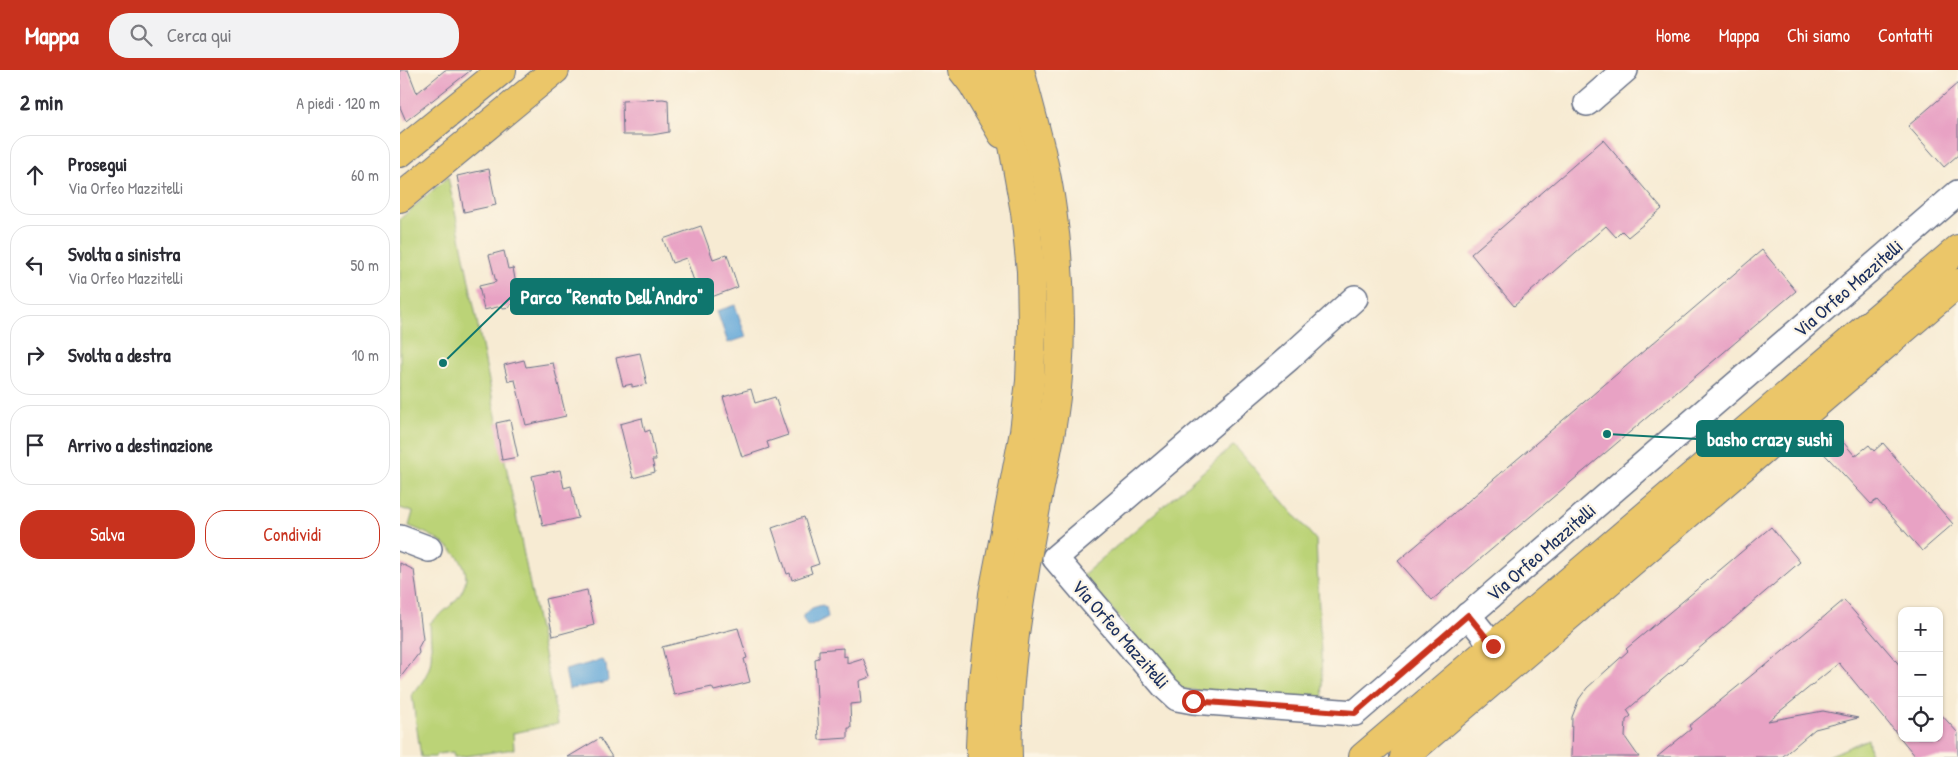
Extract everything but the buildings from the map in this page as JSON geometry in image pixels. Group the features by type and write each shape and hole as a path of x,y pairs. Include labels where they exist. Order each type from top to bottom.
{"main road":[{"path":"400,152 502,70"},
{"path":"400,198 555,70"},
{"path":"962,70 972,83 1012,153"},
{"path":"982,757 980,747 983,680 993,594 1024,432 1030,380 1031,271 1024,212 1006,112 994,70"},
{"path":"1008,757 1011,676 1034,519 1052,428 1058,376 1060,322 1059,267 1052,208 1020,70"},
{"path":"1363,757 1958,249"},
{"path":"1404,757 1958,283"},
{"path":"1723,449 1741,469"},
{"path":"1685,482 1693,486 1702,502"}],"street":[{"path":"1587,103 1626,70"},
{"name":"Via Orfeo Mazzitelli","path":"1355,298 1289,358 1055,558 1165,687 1177,698 1193,701 1355,713 1958,193"},
{"path":"400,538 429,549"},
{"path":"1468,615 1493,646"}],"green space":[{"path":"448,177 558,724 513,733 514,749 459,757 454,757 453,752 438,754 435,757 421,757 412,695 426,676 431,661 430,623 455,601 466,581 465,569 460,559 452,550 430,535 409,526 413,512 400,508 400,219"},
{"path":"1234,445 1316,540 1323,701 1181,689 1083,575"},
{"path":"1868,739 1871,757 1826,757"}],"water":[{"path":"735,305 746,337 728,343 717,311"},
{"path":"822,605 826,607 828,617 811,626 807,626 802,617 812,608"},
{"path":"602,660 606,665 608,682 569,689 565,670"}],"place":[{"name":"Parco \"Renato Dell'Andro\"","path":"443,363"},
{"name":"basho crazy sushi","path":"1607,434"}],"route":[{"path":"1193,701 1355,713 1468,615 1493,646"}]}
